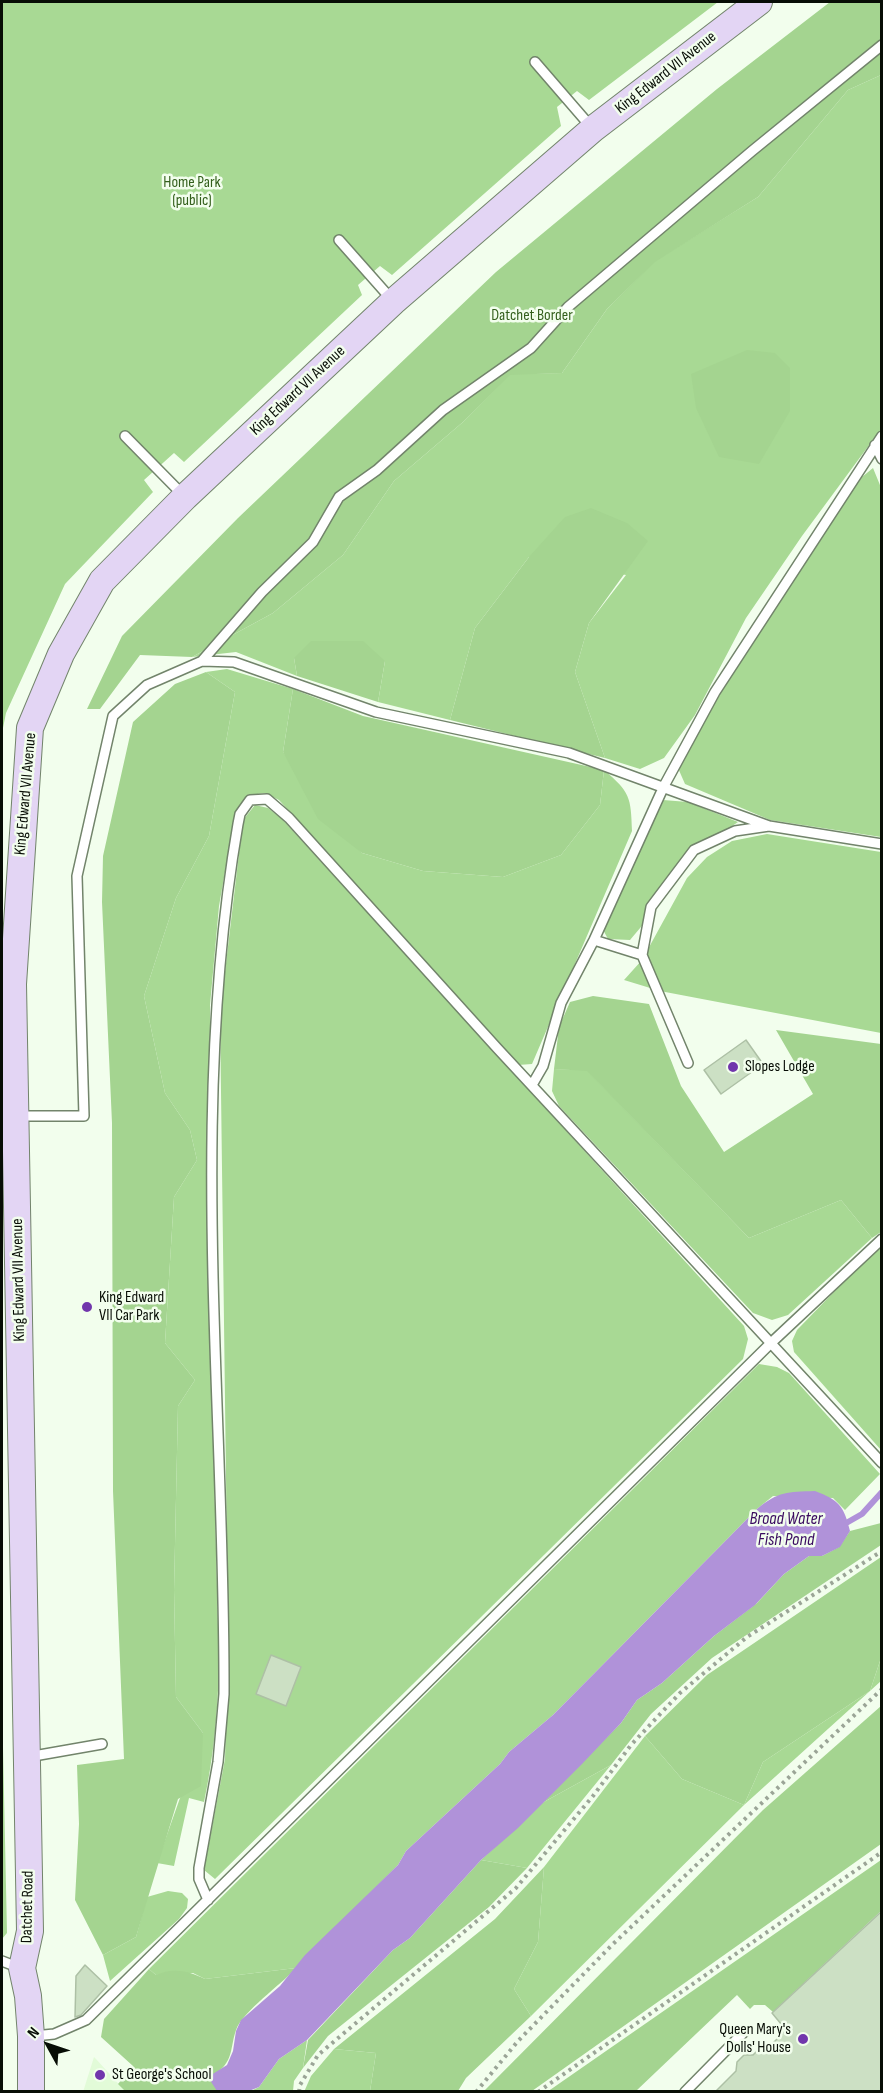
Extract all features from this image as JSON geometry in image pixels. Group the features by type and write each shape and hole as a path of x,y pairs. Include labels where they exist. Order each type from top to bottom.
{"main road":[{"name":"King Edward VII Avenue","path":"27,1757 13,984 30,728 61,654 102,581 185,497 393,302 593,129 759,2"},
{"name":"Datchet Road","path":"27,1757 30,1931 12,1965 28,1996 31,2091"}],"lane":[{"path":"202,661 262,592 312,542 339,497 377,470 443,410 531,348 568,308 752,151 882,45"},
{"path":"535,62 593,129"},
{"path":"339,240 393,302"},
{"path":"124,436 185,497"},
{"path":"532,1085 543,1066 561,1003 594,940 664,786 715,692 882,436"},
{"path":"875,444 882,459"},
{"path":"15,1116 84,1116 77,876 113,716 147,685 202,661 234,662 376,712 569,753 769,826 882,844"},
{"path":"208,1900 199,1879 199,1868 218,1762 224,1694 214,1278 214,1066 221,933 237,825 245,805 259,797 267,799 289,818 532,1085 882,1463"},
{"path":"688,1063 642,955 651,907 694,850 735,831 769,826"},
{"path":"594,940 642,955"},
{"path":"31,2036 54,2034 86,2020 771,1343 882,1239"},
{"path":"27,1757 102,1744"},
{"path":"685,2091 744,2032"}],"path":[{"path":"299,2091 318,2055 516,1888 593,1796 631,1744 680,1693 747,1637 882,1551"},
{"path":"476,2091 518,2041 612,1945 882,1689"},
{"path":"538,2091 882,1852"}],"shaded area":[{"name":"St George's School","path":"94,2057 96,2059 125,2091 83,2092"}],"green space":[{"name":"Home Park (public)","path":"2,2 718,2 589,100 577,91 557,107 561,126 392,275 380,266 358,285 362,295 184,462 174,453 144,480 153,492 65,584 6,713 2,733"},
{"name":"Datchet Border","path":"830,2 881,2 881,75 848,90 758,197 655,262 607,309 562,373 510,375 463,422 394,481 343,555 273,613 192,657 140,655 100,709 87,709 122,636 238,518 496,272 717,89"},
{"path":"881,75 881,429 802,536 746,618 695,715 664,758 640,769 605,758 575,672 589,623 626,575 529,557 475,628 450,720 378,702 385,661 294,658 297,676 236,652 192,657 273,613 343,555 394,481 463,422 510,374 562,373 607,309 655,261 758,197 848,90"},
{"path":"747,350 775,353 790,368 790,411 759,464 719,457 696,408 691,374"},
{"path":"873,468 882,490 881,837 770,820 685,784 678,768 766,614 862,477"},
{"path":"591,508 627,523 648,541 589,623 575,672 605,758 450,720 475,628 529,557 565,517"},
{"path":"311,641 363,641 385,661 378,702 297,676 294,658"},
{"path":"227,669 293,689 283,752 362,853 423,871 503,877 561,855 600,805 604,770 619,784 627,796 631,810 632,831 532,1064 518,1065 279,800 265,793 250,795 239,808 234,820 219,906 210,1005 210,1319 218,1698 213,1750 204,1802 189,1798 174,1866 157,1863 203,1733 176,1697 174,1590 178,1406 195,1380 165,1343 174,1197 197,1160 190,1130 165,1093 144,996 176,898 209,836 235,692 206,672"},
{"path":"206,672 235,692 209,836 176,898 144,996 165,1093 190,1130 197,1160 174,1197 165,1343 195,1380 178,1406 174,1590 176,1697 203,1733 201,1786 178,1799 136,1937 103,1955 75,1900 79,1824 77,1765 124,1759 113,1491 112,1123 102,902 103,856 133,722 175,684"},
{"path":"293,689 363,716 604,770 600,805 561,855 503,877 423,871 362,853 318,819 283,752"},
{"path":"663,800 688,802 738,822 689,856 646,921 630,940 608,939 601,926"},
{"path":"255,805 268,808 282,819 744,1326 748,1339 743,1359 215,1879 204,1870 225,1759 228,1632 220,1014 243,820"},
{"path":"767,834 881,852 881,1033 660,991 624,980 642,960 687,878 707,857 732,841"},
{"path":"593,996 649,1004 681,1086 724,1152 813,1094 776,1030 881,1044 881,1232 872,1238 841,1200 749,1238 587,1071 554,1069 559,1027 570,1002"},
{"path":"554,1069 587,1070 749,1238 841,1200 872,1238 788,1315 772,1320 753,1313 559,1106 552,1091"},
{"path":"881,1248 881,1450 794,1352 792,1341 797,1330 862,1263"},
{"path":"759,1364 777,1367 789,1373 880,1474 845,1510 833,1498 773,1496 757,1509 553,1715 509,1752 500,1764 406,1851 398,1865 296,1968 205,1979 193,1973 156,1975 149,1969"},
{"path":"881,1523 881,1545 712,1658 651,1714 611,1765 542,1803 621,1723 637,1700 662,1683 714,1636 757,1603 784,1574 809,1556 822,1556 839,1547 850,1531"},
{"path":"881,1557 881,1658 870,1691 763,1762 744,1805 682,1779 645,1736 707,1675"},
{"path":"881,1658 881,1681 870,1691"},
{"path":"870,1691 744,1805 763,1762"},
{"path":"2,1701 7,1933 2,1939"},
{"path":"881,1706 881,1844 532,2091 484,2091 763,1810"},
{"path":"645,1736 682,1779 744,1805 531,2016 514,1989 538,1942 544,1867"},
{"path":"611,1765 527,1868 481,1860 542,1803"},
{"path":"481,1860 527,1868 489,1907 328,2036 303,2068 308,2040 393,1950 410,1938"},
{"path":"881,1860 881,1911 773,2012 765,2005 754,2005 750,2009 737,1995 636,2091 547,2092"},
{"path":"544,1867 538,1942 514,1989 531,2016 466,2078 458,2091 370,2091 376,2053 334,2049 495,1919"},
{"path":"168,1891 182,1893 188,1899 187,1908 179,1919 110,1981 103,1955 136,1937 147,1897"},
{"path":"296,1968 240,2023 227,2062 218,2072 217,2090 220,2091 125,2091 118,2084 133,2066 101,2037 104,2019 149,1969 156,1975 169,1971 181,1971 205,1979"},
{"path":"307,2040 303,2068 294,2081 293,2091 249,2092 259,2087 279,2059"},
{"path":"334,2049 376,2053 370,2091 304,2092 311,2076"}],"water":[{"name":"Broad Water Fish Pond","path":"815,1491 835,1501 843,1510 850,1531 840,1547 822,1556 809,1556 784,1574 755,1605 714,1636 662,1683 637,1700 621,1723 582,1764 518,1828 481,1860 410,1938 393,1950 307,2040 279,2059 259,2087 249,2091 217,2091 208,2077 227,2065 241,2020 280,1986 305,1955 398,1865 406,1851 500,1764 509,1752 553,1715 757,1509 771,1499 784,1494"}],"building":[{"name":"Slopes Lodge","path":"746,1040 763,1064 721,1094 704,1070"},
{"path":"271,1655 301,1667 286,1706 256,1694"},
{"path":"882,1911 882,2091 716,2091 736,2071 737,2062 744,2055 753,2055 759,2049 763,2053 786,2030 772,2013"},
{"path":"85,1965 107,1986 81,2015 75,2017 76,1976"}],"waterway":[{"path":"848,1522 862,1514 882,1492"}],"place":[{"name":"Slopes Lodge","path":"733,1067"},
{"name":"King Edward VII Car Park","path":"87,1307"},
{"name":"Queen Mary's Dolls' House","path":"803,2039"},
{"name":"St George's School","path":"100,2075"}]}
